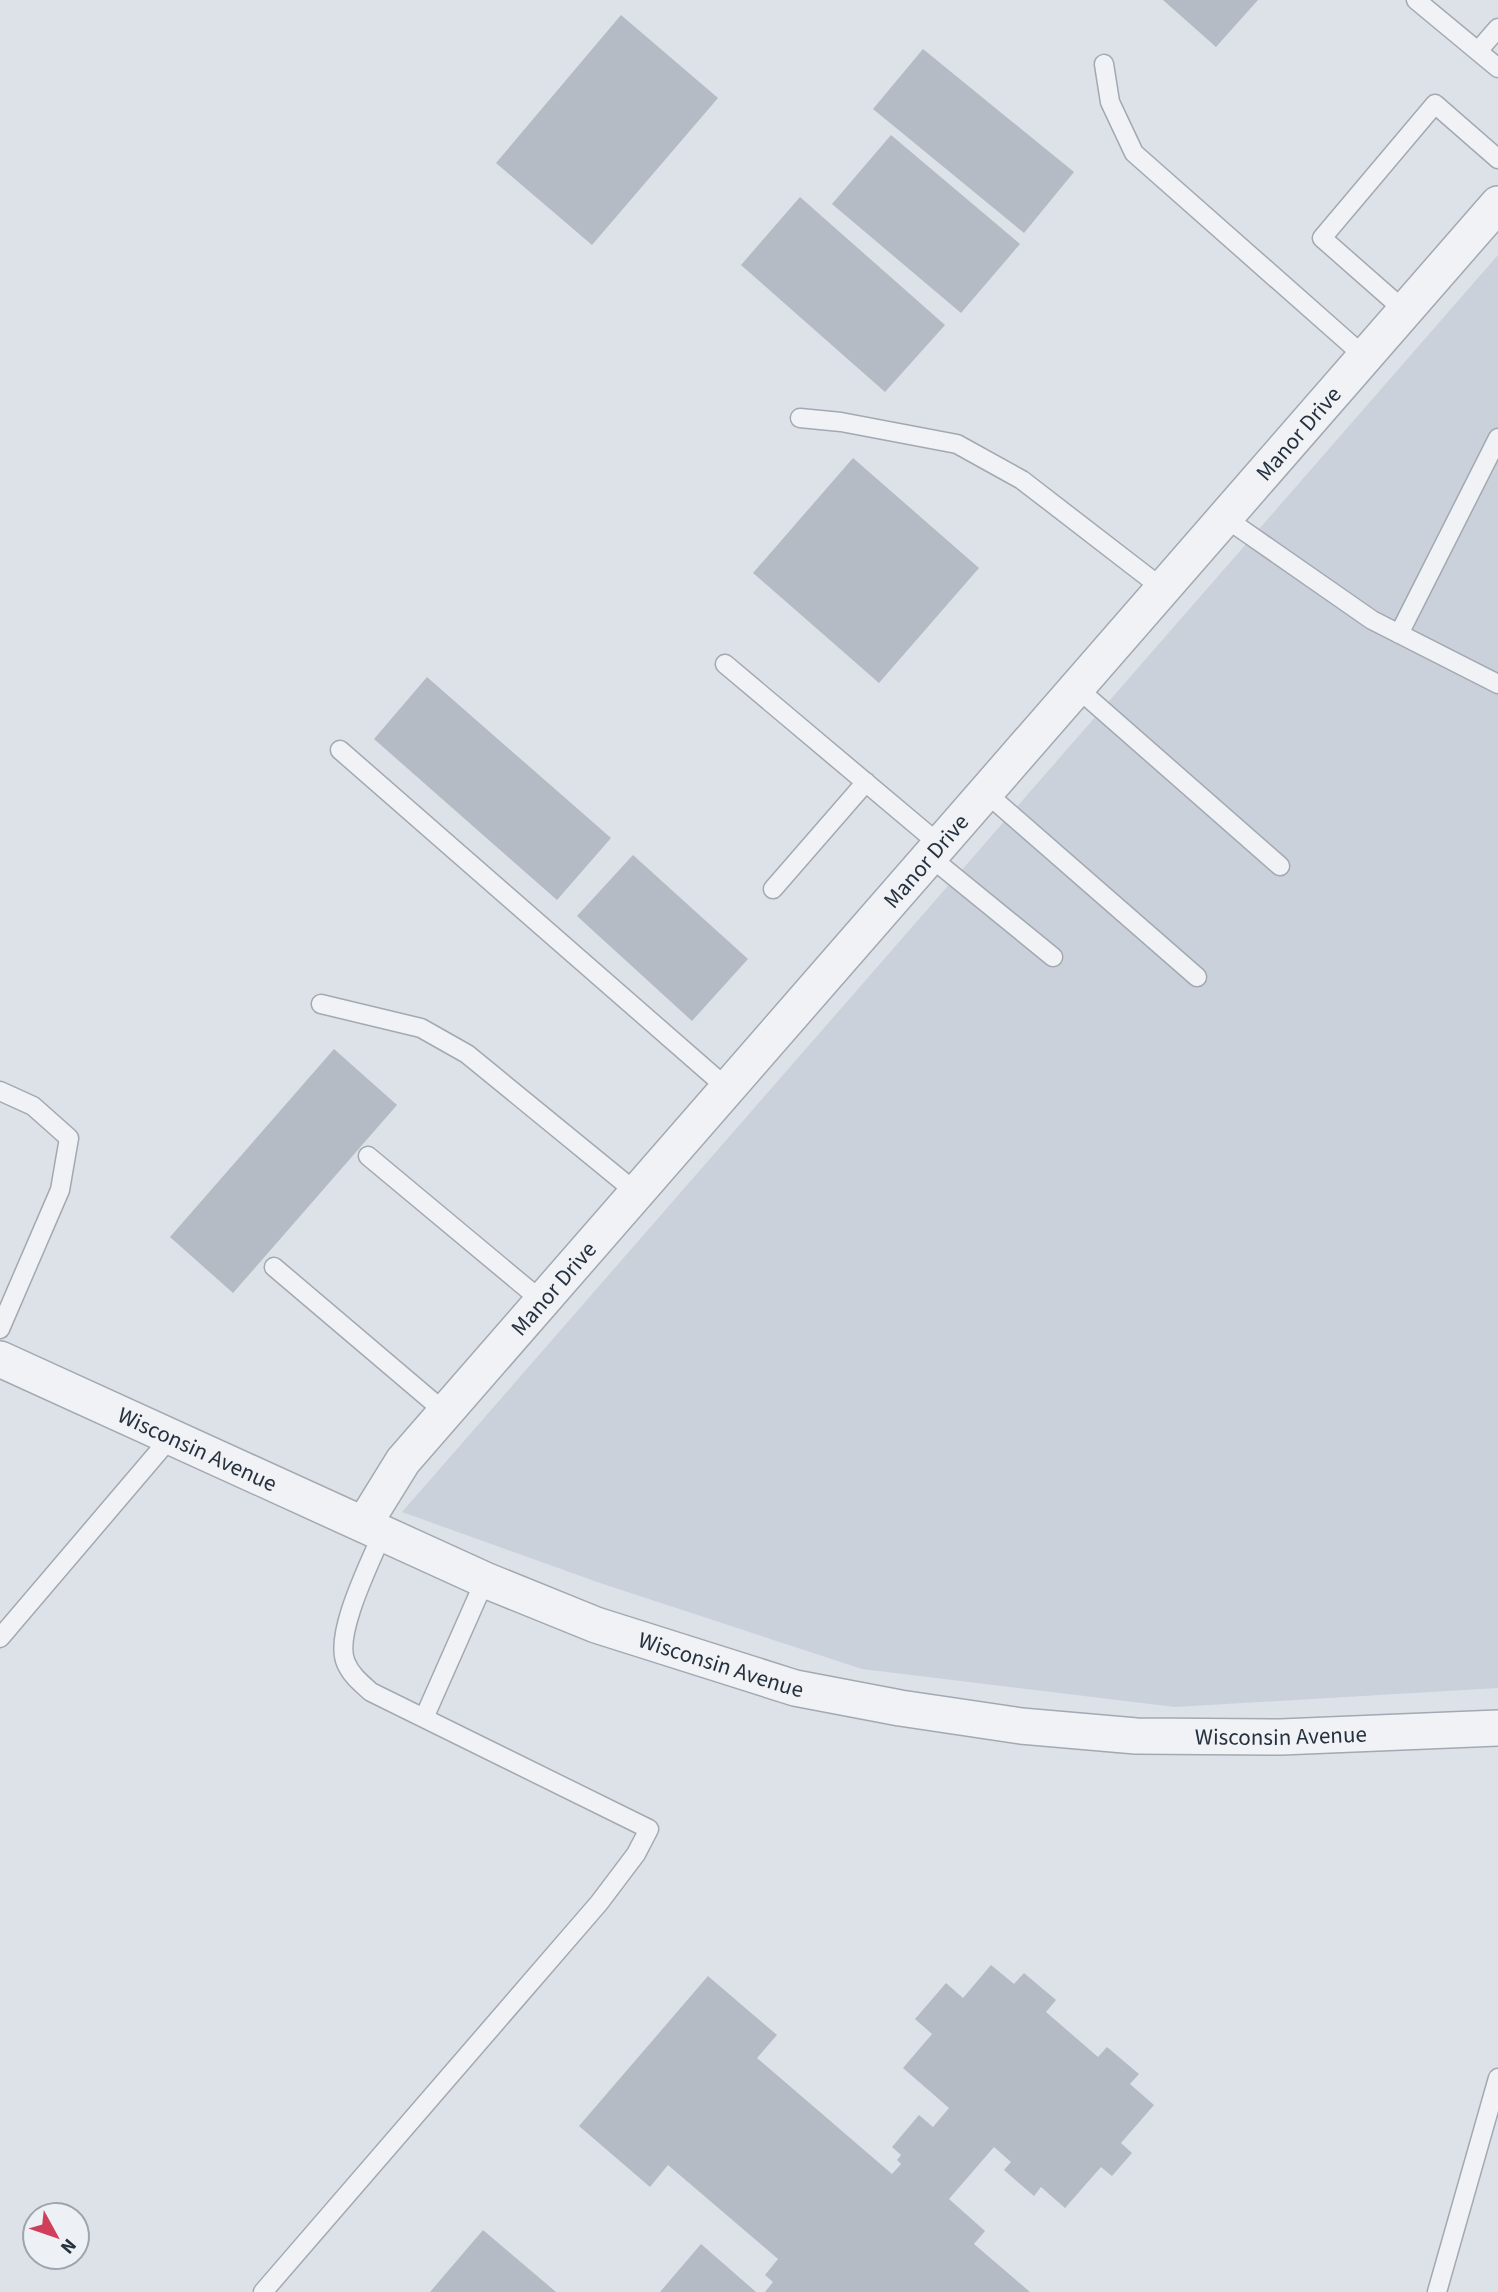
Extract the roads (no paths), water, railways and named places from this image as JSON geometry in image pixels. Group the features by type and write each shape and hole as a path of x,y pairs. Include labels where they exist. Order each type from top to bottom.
{"street":[{"name":"Manor Drive","path":"374,1528 403,1461 1498,205"},
{"name":"Wisconsin Avenue","path":"0,1359 485,1580 596,1625 795,1688 901,1708 1021,1726 1136,1736 1282,1737 1498,1728"}],"lane":[{"path":"1416,0 1498,68"},
{"path":"1478,51 1498,28"},
{"path":"1104,64 1110,102 1135,153 1365,357"},
{"path":"1405,311 1322,238 1435,104 1498,159"},
{"path":"800,418 841,422 957,444 1022,480 1162,588"},
{"path":"1399,634 1498,438"},
{"path":"1224,517 1372,620 1498,684"},
{"path":"724,664 866,782 934,850 1053,957"},
{"path":"1076,687 1280,866"},
{"path":"340,750 727,1088"},
{"path":"773,889 866,782"},
{"path":"985,792 1197,977"},
{"path":"321,1004 421,1028 467,1054 636,1193"},
{"path":"0,1091 33,1105 69,1138 60,1190 0,1329"},
{"path":"368,1156 542,1301"},
{"path":"274,1267 446,1413"},
{"path":"0,1638 172,1437"},
{"path":"263,2292 599,1903 636,1854 649,1829 371,1692 354,1677 344,1661 342,1637 374,1528"},
{"path":"424,1718 485,1580"},
{"path":"1437,2292 1498,2077"}]}
